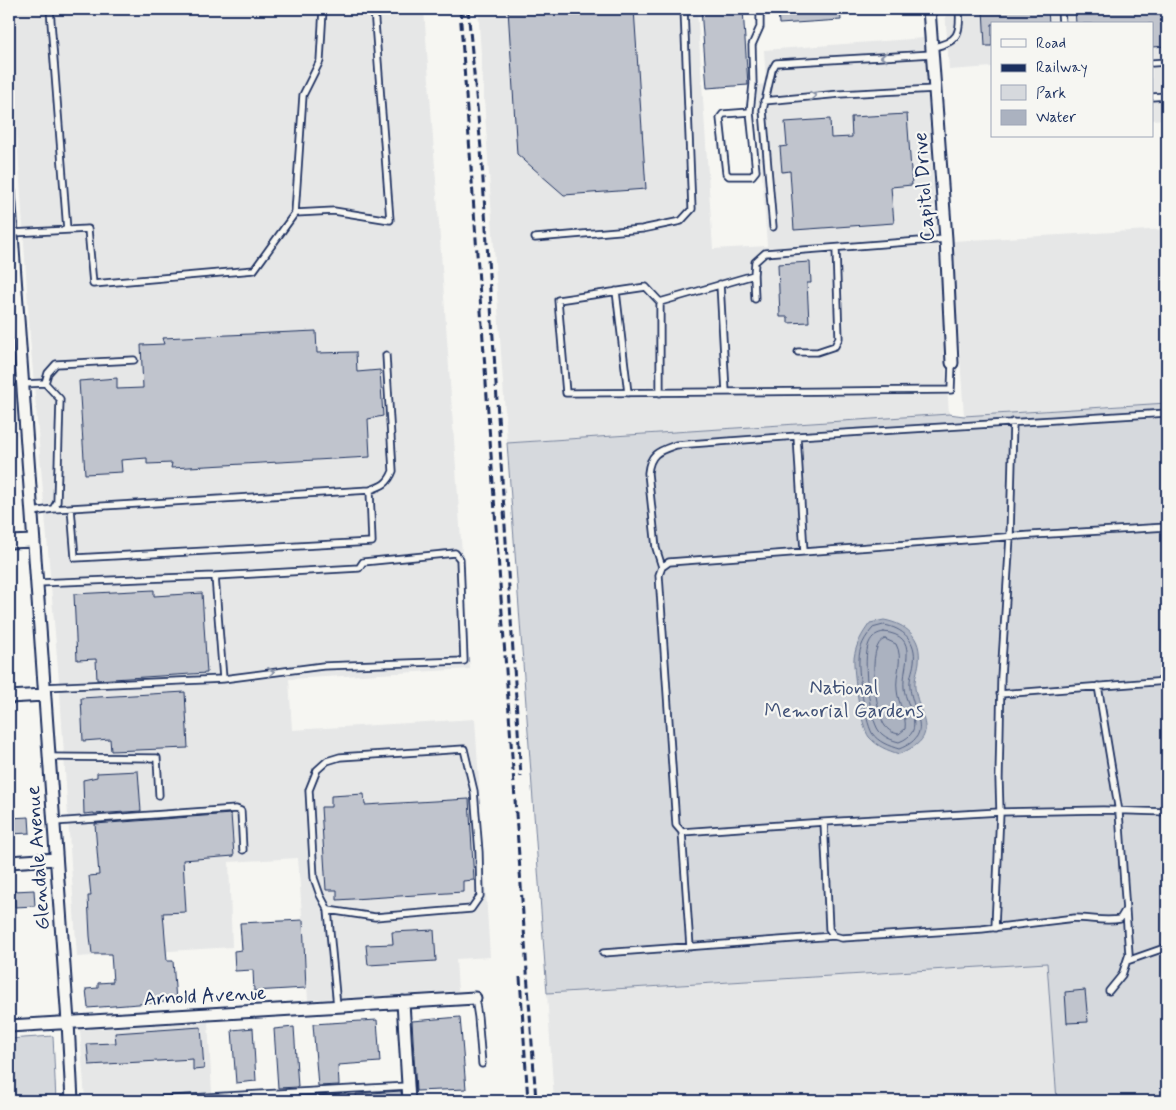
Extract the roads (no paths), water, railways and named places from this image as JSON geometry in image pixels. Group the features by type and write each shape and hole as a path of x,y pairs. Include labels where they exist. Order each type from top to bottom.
{"street":[{"name":"Capitol Drive","path":"929,9 946,239 952,364"},
{"name":"Glendale Avenue","path":"9,192 12,232 14,336 23,384 72,1101"},
{"path":"9,542 34,541"},
{"path":"9,697 44,691"},
{"path":"9,862 56,859"},
{"name":"Arnold Avenue","path":"9,1026 475,998"},
{"path":"403,1002 409,1101"}],"lane":[{"path":"50,9 67,230"},
{"path":"12,232 88,229 94,284 254,270 295,213 303,95 320,61 323,9"},
{"path":"295,213 334,211 390,220 374,9"},
{"path":"534,238 642,229 681,221 692,209 684,9"},
{"path":"750,112 723,114 720,118 726,173 729,176 752,176 756,171 750,112 753,84 752,45 760,27 760,9"},
{"path":"773,227 763,110 772,70 776,63 932,51 945,45 956,36 960,25 959,9"},
{"path":"1061,9 1062,22"},
{"path":"1154,63 1167,62"},
{"path":"764,101 840,94 935,89"},
{"path":"1154,97 1167,96"},
{"path":"755,299 754,275 756,262 765,254 946,239"},
{"path":"798,352 817,352 835,346 839,338 836,249"},
{"path":"660,302 754,275"},
{"path":"720,284 726,392"},
{"path":"660,393 660,302 646,287 558,300 566,394 951,390 952,364"},
{"path":"616,291 628,393"},
{"path":"32,512 53,509 370,490 383,486 389,480 393,471 386,355"},
{"path":"45,383 48,373 56,364 134,360"},
{"path":"23,384 45,383 60,399 57,502 53,509"},
{"path":"662,567 656,548 648,473 649,462 659,451 676,445 1167,413"},
{"path":"995,928 1000,812 1000,694 1010,537 1014,422"},
{"path":"797,436 804,552"},
{"path":"71,508 75,558 372,542 370,490"},
{"path":"690,947 682,832 676,825 675,816 659,575 662,567 669,562 1167,527"},
{"path":"37,583 359,568 363,562 456,553 460,559 464,661 323,666 222,679 44,691"},
{"path":"215,576 222,679"},
{"path":"1000,694 1167,681"},
{"path":"1098,686 1119,812 1129,954 1122,975 1109,991"},
{"path":"328,910 375,917 471,909 480,896 479,852 474,791 464,749 340,757 327,762 317,770 309,790 314,878 328,910 337,1006"},
{"path":"49,757 157,758 159,795"},
{"path":"54,822 236,809 240,811 243,850"},
{"path":"682,832 1000,812 1103,810 1167,812"},
{"path":"824,822 829,929 834,936"},
{"path":"603,953 834,936 852,937 995,928 1075,918 1109,921 1120,919 1126,909"},
{"path":"1127,961 1167,947"},
{"path":"475,998 482,1064"},
{"path":"135,1101 188,1100 408,1086"}],"water":[{"path":"884,620 906,628 915,639 919,653 915,688 925,727 924,734 920,741 912,748 899,754 879,746 869,737 860,711 855,675 854,658 862,635 870,623"}],"railway":[{"path":"460,9 536,1101"},
{"path":"468,9 481,149 521,777"},
{"path":"520,977 528,1101"}],"park label":[{"name":"National Memorial Gardens","path":"844,698"}]}
